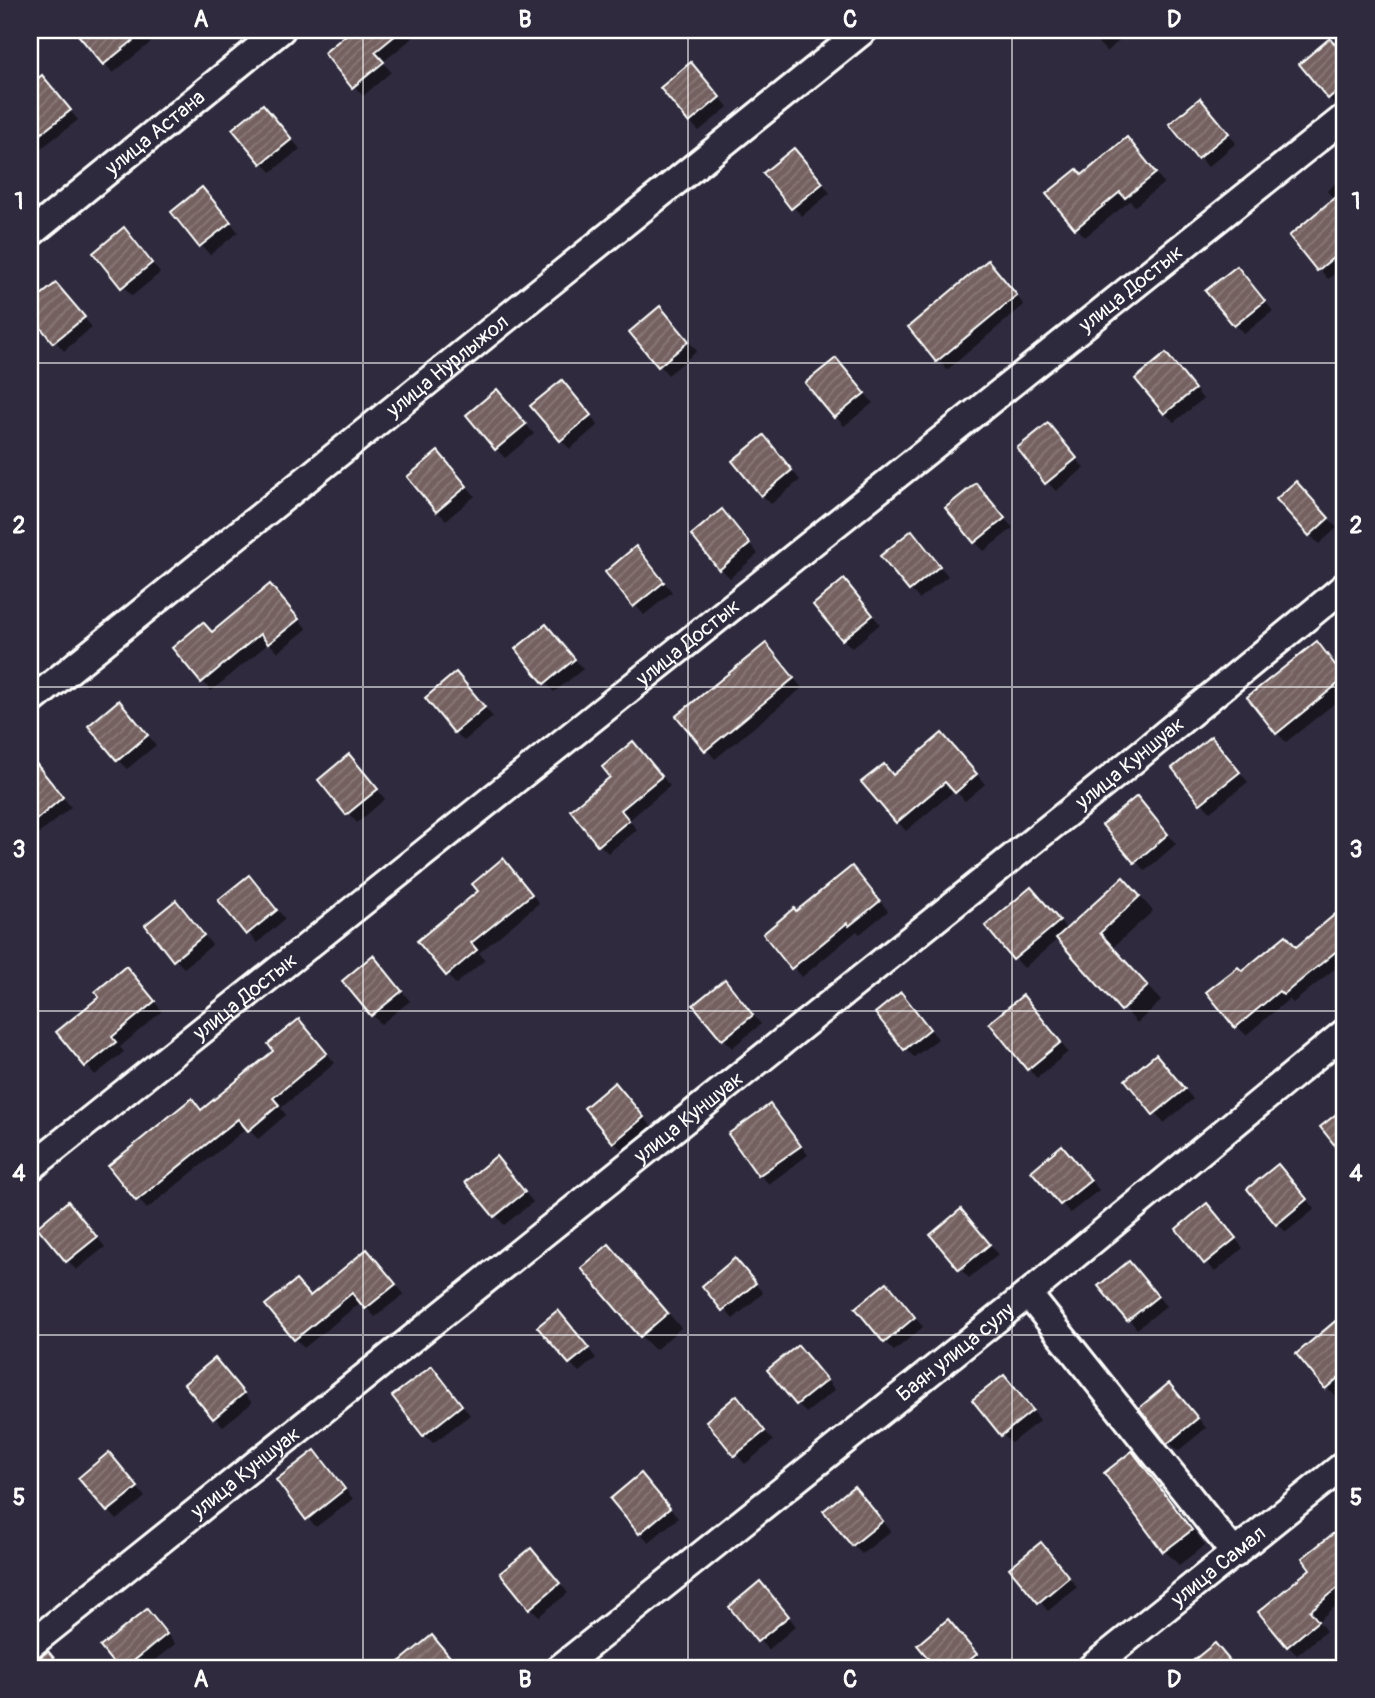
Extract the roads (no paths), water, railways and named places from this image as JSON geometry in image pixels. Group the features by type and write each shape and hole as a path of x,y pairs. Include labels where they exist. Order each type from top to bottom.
{"street":[{"name":"улица Астана","path":"30,234 281,30"},
{"name":"улица Нурлыжол","path":"30,702 864,30"},
{"name":"улица Достык","path":"30,1168 1345,117"},
{"name":"улица Куншуак","path":"30,1645 1104,785 1345,586"},
{"name":"Баян улица сулу","path":"560,1668 1028,1294 1345,1032"},
{"path":"1028,1294 1235,1554"},
{"name":"улица Самал","path":"1091,1668 1345,1464"}]}
